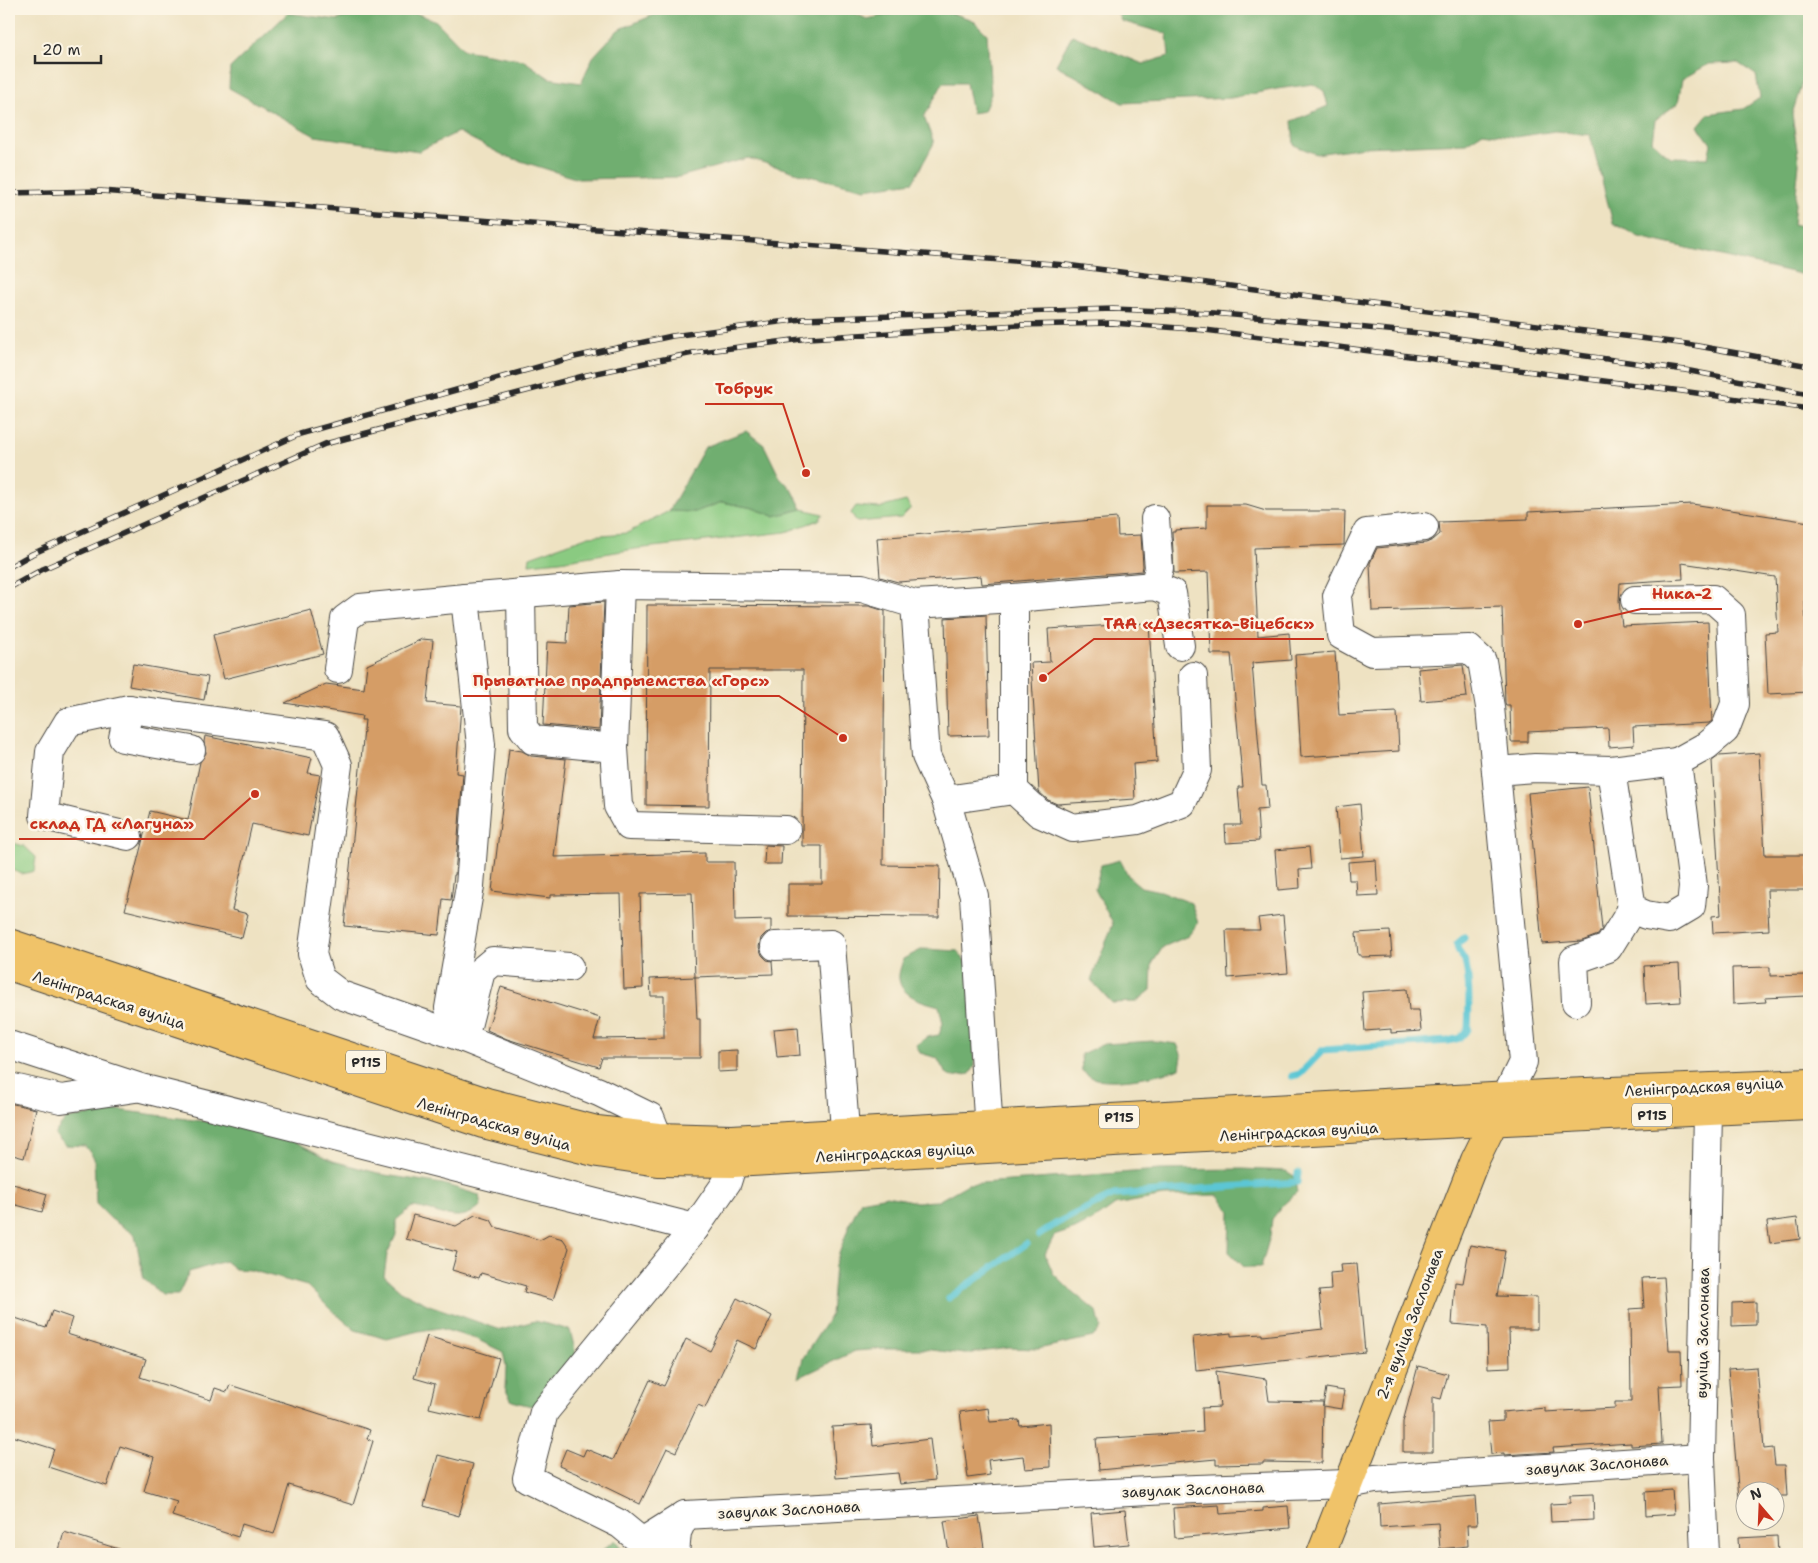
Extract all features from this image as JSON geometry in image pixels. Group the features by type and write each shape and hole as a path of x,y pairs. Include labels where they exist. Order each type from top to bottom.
{"main road":[{"name":"Ленінградская вуліца","path":"9,943 487,1102 597,1130 658,1149"},
{"name":"Ленінградская вуліца","path":"9,966 483,1124 598,1153 658,1149 733,1151 989,1137 1494,1122 1708,1100 1809,1082"},
{"name":"Ленінградская вуліца","path":"989,1137 1152,1115 1506,1097 1708,1100 1809,1106"},
{"name":"2-я вуліца Заслонава","path":"1320,1554 1475,1160 1506,1097"}],"street":[{"path":"1154,586 1159,568 1155,519"},
{"path":"1424,527 1367,533 1337,596 1341,635 1372,652 1469,649 1482,661 1490,707 1523,1062 1506,1097"},
{"path":"338,669 345,619 360,608 620,585 862,588 915,604 1154,586 1172,593 1180,646"},
{"path":"620,585 614,748 618,806 629,826 786,830"},
{"path":"521,593 523,728 533,740 614,748"},
{"path":"464,1038 449,1008 470,886 481,746 465,598"},
{"path":"1014,598 1014,790 1039,813 1073,828 1138,820 1182,804 1197,770 1193,676"},
{"path":"1496,771 1535,768 1611,770 1677,762 1706,746 1725,730 1735,704 1731,615 1713,599 1635,600"},
{"path":"915,604 926,756 946,800 974,896 989,1137"},
{"path":"130,709 123,738 191,750"},
{"path":"128,836 44,816 50,752 68,722 130,709 325,736 338,765 312,954 320,979 341,995 464,1038 599,1092 650,1117 658,1149"},
{"path":"1632,909 1646,915 1669,919 1691,906 1693,886 1677,762"},
{"path":"1576,1002 1574,960 1608,948 1632,909 1611,770"},
{"path":"946,800 1014,790"},
{"path":"776,946 831,944 846,1144"},
{"path":"464,1038 481,971 493,962 569,967"},
{"path":"9,1045 141,1088 695,1228"},
{"path":"9,1087 61,1099 141,1088"},
{"name":"вуліца Заслонава","path":"1705,1554 1701,1458 1708,1100"},
{"path":"685,1515 646,1548 620,1524 527,1478 544,1412 695,1228 727,1182 733,1151"},
{"name":"завулак Заслонава","path":"685,1515 1168,1490 1348,1484 1375,1479 1701,1458"},
{"path":"676,1554 677,1532 685,1515"}],"green space":[{"path":"362,9 405,9 436,21 464,50 523,60 549,78 581,83 593,57 618,30 668,9 845,9 867,19 916,9 939,9 973,20 987,34 991,94 984,111 972,113 966,83 943,83 924,117 934,143 913,182 865,189 805,175 748,158 679,177 578,179 505,156 458,132 419,151 315,136 229,88 230,68 288,13 338,20"},
{"path":"1116,9 1809,9 1809,79 1802,83 1792,114 1799,163 1793,224 1809,228 1809,276 1639,237 1613,223 1590,135 1555,131 1516,137 1483,132 1466,143 1364,147 1316,154 1294,145 1292,121 1328,106 1324,91 1313,84 1231,98 1122,103 1056,65 1072,35 1143,64 1169,56 1167,34 1121,21","holes":["1738,63 1756,75 1760,98 1743,109 1708,114 1698,126 1711,144 1708,158 1670,157 1652,141 1655,120 1678,103 1682,79 1709,64"]},
{"path":"746,431 764,445 779,476 793,491 802,509 774,516 753,508 722,502 695,512 669,511 705,447"},
{"path":"906,501 911,508 901,518 857,522 851,513 856,506 879,508"},
{"path":"722,502 753,508 774,516 802,509 823,514 819,520 786,532 635,549 529,564 530,557 589,536 627,533 669,511 695,512"},
{"path":"9,842 24,846 36,857 34,871 22,874 9,869"},
{"path":"1120,860 1129,877 1141,887 1160,891 1191,903 1198,923 1188,936 1163,947 1152,964 1151,990 1136,1002 1112,1003 1091,980 1113,924 1095,889 1101,865"},
{"path":"923,949 958,951 970,968 975,1066 970,1074 952,1077 945,1072 937,1058 920,1053 916,1045 927,1037 939,1035 943,1023 939,1006 914,998 904,990 899,979 903,959"},
{"path":"1154,1041 1177,1044 1182,1056 1180,1068 1161,1074 1116,1080 1096,1079 1082,1071 1081,1054 1104,1044"},
{"path":"118,1110 247,1127 290,1139 333,1161 385,1175 443,1184 479,1195 481,1206 468,1214 455,1216 412,1207 396,1220 396,1235 387,1254 384,1276 401,1291 429,1305 501,1330 535,1321 570,1330 577,1358 557,1392 531,1406 512,1401 505,1389 506,1366 503,1352 476,1339 439,1328 387,1339 355,1330 307,1286 250,1270 235,1269 225,1261 189,1272 178,1295 162,1295 144,1279 135,1235 111,1219 96,1204 94,1158 85,1146 65,1145 54,1134 66,1119"},
{"path":"1242,1169 1286,1171 1294,1176 1297,1192 1272,1219 1270,1236 1261,1267 1244,1267 1229,1252 1230,1211 1218,1195 1164,1196 1115,1205 1100,1216 1075,1229 1054,1236 1045,1254 1053,1273 1097,1312 1101,1328 1093,1337 1038,1349 1009,1348 965,1354 922,1349 855,1351 798,1378 803,1358 831,1315 835,1265 850,1223 861,1201 887,1196 917,1202 938,1201 968,1184 1160,1170"},
{"path":"615,1540 626,1554 597,1554"}],"building":[{"path":"1692,504 1809,522 1809,582 1804,581 1809,692 1768,694 1765,633 1778,632 1775,577 1682,563 1683,579 1620,583 1619,601 1622,626 1708,622 1712,721 1709,723 1633,727 1634,745 1609,747 1608,728 1528,732 1528,742 1511,742 1510,705 1505,703 1502,607 1372,611 1370,563 1377,548 1426,543 1440,534 1439,522 1528,519 1528,512"},
{"path":"1207,505 1246,505 1266,511 1345,511 1344,545 1254,548 1258,636 1289,633 1291,660 1252,663 1262,785 1266,785 1268,809 1257,810 1259,841 1226,843 1225,825 1241,825 1238,787 1243,787 1231,654 1211,654 1208,572 1174,573 1172,532 1175,532 1175,530 1207,528"},
{"path":"1117,518 1118,536 1141,535 1142,571 982,584 981,576 898,582 880,577 877,538"},
{"path":"604,602 599,730 543,725 547,642 567,643 569,605"},
{"path":"647,605 869,606 885,611 883,865 940,866 939,917 788,916 788,884 822,884 822,846 802,846 803,670 710,670 709,806 646,805"},
{"path":"311,610 323,654 224,679 213,635"},
{"path":"986,615 989,735 948,736 945,618"},
{"path":"1149,623 1157,762 1133,764 1135,799 1057,804 1048,800 1039,792 1031,663 1050,662 1048,629"},
{"path":"422,639 433,640 427,703 461,706 456,773 463,774 455,875 451,900 443,899 439,935 344,926 365,720 361,720 362,716 285,703 326,684 364,689 367,665"},
{"path":"1335,652 1339,715 1397,712 1399,751 1301,757 1295,655"},
{"path":"133,664 208,677 204,700 129,686"},
{"path":"1463,665 1467,697 1421,701 1418,669"},
{"path":"205,736 312,758 308,773 320,775 308,836 252,824 232,910 248,914 242,938 125,910 150,811 188,820 200,762 206,753"},
{"path":"509,749 522,751 531,756 566,759 554,857 705,853 705,862 734,862 735,921 771,920 771,931 761,938 759,947 762,955 767,960 772,961 773,974 695,977 692,893 640,894 643,988 624,989 621,894 550,895 550,898 492,891"},
{"path":"1759,753 1765,855 1809,855 1809,890 1767,890 1769,930 1713,933 1712,916 1721,915 1712,761 1719,756"},
{"path":"1588,787 1602,929 1598,935 1582,941 1542,944 1528,793"},
{"path":"1360,804 1364,856 1340,858 1336,807"},
{"path":"765,845 782,846 781,864 764,864"},
{"path":"1309,847 1311,869 1299,870 1300,888 1278,890 1275,850"},
{"path":"1376,860 1378,895 1357,896 1356,880 1349,880 1348,862"},
{"path":"1283,915 1288,973 1228,978 1226,930 1260,930 1258,918"},
{"path":"1390,931 1392,956 1361,957 1361,955 1358,955 1356,933"},
{"path":"1679,964 1681,1002 1646,1004 1644,966"},
{"path":"1770,967 1770,976 1806,975 1806,996 1765,998 1766,1002 1733,1004 1732,968"},
{"path":"695,977 697,1019 700,1019 700,1058 602,1058 599,1067 507,1039 487,1030 501,987 600,1018 594,1039 664,1038 664,996 651,996 650,979"},
{"path":"1407,989 1409,1010 1419,1010 1421,1031 1391,1033 1391,1029 1365,1031 1362,992"},
{"path":"798,1027 800,1055 777,1057 774,1029"},
{"path":"737,1050 737,1071 718,1072 718,1051"},
{"path":"9,1103 36,1109 24,1158 9,1154"},
{"path":"13,1184 47,1194 42,1212 9,1203"},
{"path":"413,1215 456,1226 475,1215 491,1220 495,1227 540,1240 549,1235 563,1239 569,1248 553,1300 524,1292 526,1286 481,1273 479,1278 452,1270 457,1252 406,1239"},
{"path":"1797,1218 1800,1239 1770,1243 1767,1222"},
{"path":"1470,1245 1505,1251 1497,1296 1537,1297 1537,1329 1509,1329 1510,1367 1488,1368 1487,1327 1452,1324 1455,1282 1463,1283"},
{"path":"1357,1264 1365,1352 1196,1370 1193,1337 1231,1333 1231,1336 1262,1334 1262,1336 1323,1329 1319,1291 1331,1290 1330,1273 1341,1272 1340,1265"},
{"path":"1664,1277 1669,1350 1681,1350 1682,1385 1659,1386 1662,1444 1631,1446 1631,1443 1553,1448 1554,1452 1491,1454 1488,1422 1503,1421 1503,1412 1545,1408 1545,1412 1615,1408 1615,1402 1631,1402 1630,1309 1644,1308 1642,1278"},
{"path":"737,1298 772,1316 756,1349 737,1340 705,1408 698,1405 676,1452 667,1448 640,1504 601,1484 559,1466 566,1449 583,1456 586,1449 613,1460 650,1380 664,1386 686,1339 710,1351"},
{"path":"1756,1302 1756,1325 1732,1326 1732,1303"},
{"path":"52,1311 72,1318 67,1334 146,1359 140,1377 211,1400 215,1388 227,1392 230,1385 370,1430 367,1439 373,1441 353,1505 289,1485 274,1534 242,1524 238,1537 172,1516 177,1501 144,1491 154,1457 120,1446 107,1486 48,1467 54,1449 9,1435 9,1316 46,1328"},
{"path":"427,1336 499,1358 481,1420 429,1408 435,1384 414,1378"},
{"path":"1418,1366 1448,1374 1441,1399 1433,1397 1433,1452 1403,1452 1403,1422"},
{"path":"1757,1367 1764,1449 1773,1448 1775,1465 1785,1465 1786,1480 1737,1480 1728,1369"},
{"path":"1216,1371 1266,1379 1269,1401 1323,1402 1322,1463 1263,1462 1263,1464 1216,1465 1216,1459 1099,1470 1096,1439 1203,1432 1202,1408 1220,1407"},
{"path":"1326,1388 1344,1391 1341,1409 1323,1406"},
{"path":"988,1408 990,1422 1019,1420 1020,1426 1049,1423 1050,1467 1025,1469 1023,1456 988,1460 990,1475 968,1478 960,1412"},
{"path":"871,1425 873,1446 930,1439 935,1480 900,1484 898,1473 836,1478 832,1427"},
{"path":"438,1455 473,1464 459,1516 424,1506"},
{"path":"1672,1490 1674,1514 1646,1516 1645,1492"},
{"path":"1593,1494 1594,1520 1551,1522 1550,1504 1570,1503 1570,1495"},
{"path":"1475,1496 1477,1525 1467,1525 1468,1546 1440,1549 1438,1523 1380,1527 1379,1504"},
{"path":"1219,1505 1220,1514 1263,1511 1263,1508 1288,1506 1290,1528 1175,1538 1173,1508"},
{"path":"1125,1510 1129,1544 1094,1547 1091,1513"},
{"path":"979,1516 984,1548 949,1553 944,1521"},
{"path":"64,1532 122,1550 121,1554 58,1554"},
{"path":"1777,1536 1778,1554 1739,1554 1738,1538"}],"waterway":[{"path":"1292,1076 1300,1074 1323,1050 1448,1041 1460,1038 1468,1029 1469,997 1467,973 1465,962 1458,951 1457,944 1464,938"},
{"path":"1039,1235 1057,1223 1114,1195 1297,1182 1298,1173"},
{"path":"949,1298 1026,1244"}],"railway":[{"path":"9,193 101,191 1066,265 1687,344 1809,366"},
{"path":"9,567 32,554 300,434 570,358 672,336 802,319 1113,309 1213,313 1429,334 1685,370 1809,394"},
{"path":"9,588 43,569 325,444 587,375 693,353 809,338 1019,325 1113,323 1205,330 1809,409"}],"place":[{"name":"Тобрук","path":"806,473"},
{"name":"Ника-2","path":"1578,624"},
{"name":"ТАА «Дзесятка-Віцебск»","path":"1043,678"},
{"name":"Прыватнае прадпрыемства «Горс»","path":"843,738"},
{"name":"склад ГД «Лагуна»","path":"255,794"}]}
